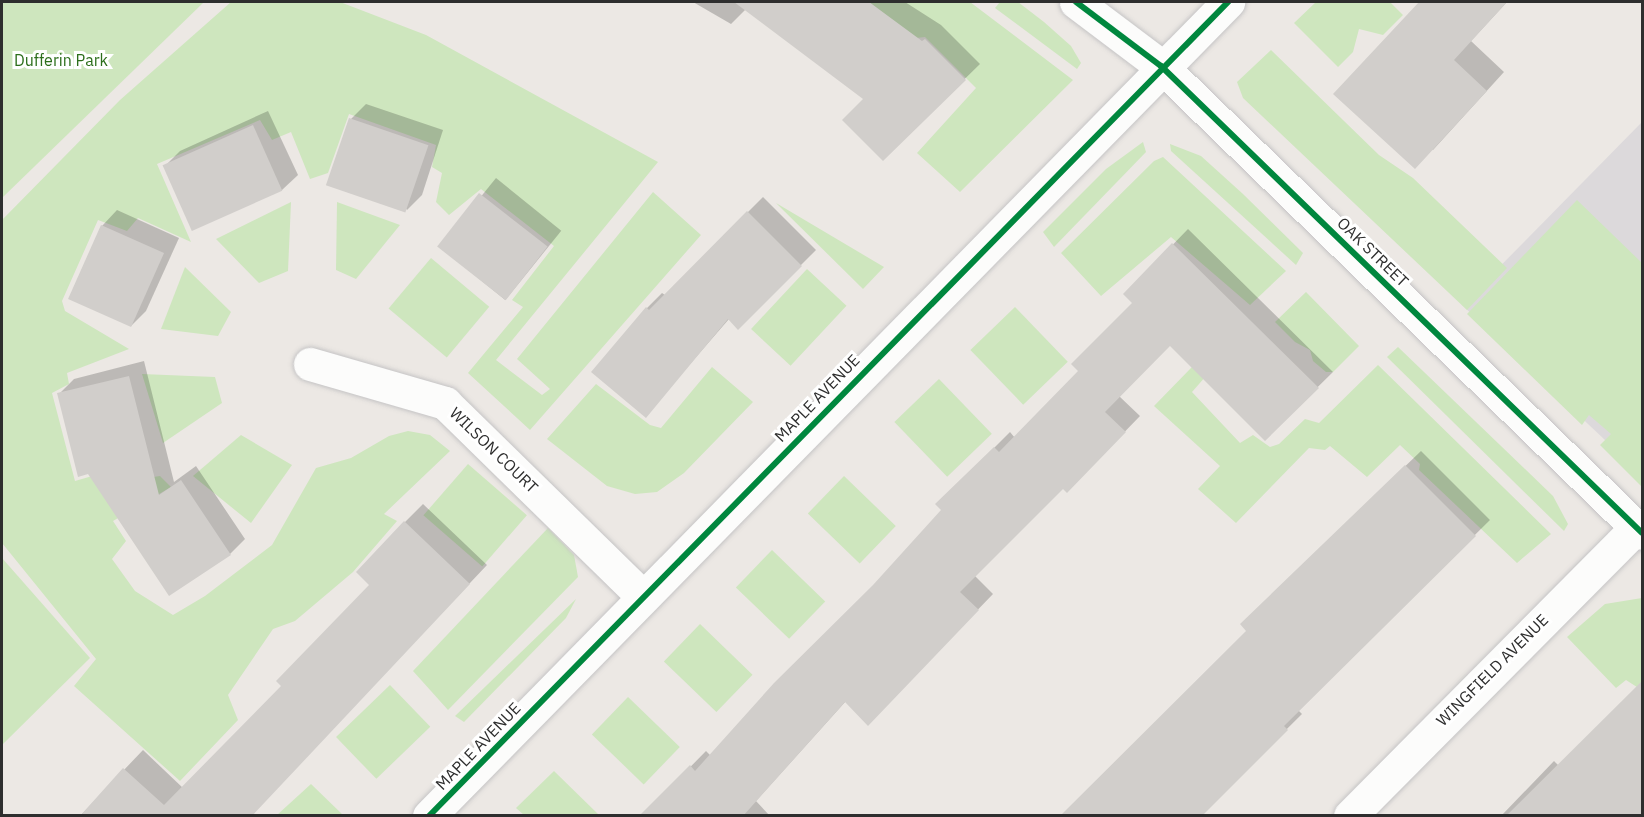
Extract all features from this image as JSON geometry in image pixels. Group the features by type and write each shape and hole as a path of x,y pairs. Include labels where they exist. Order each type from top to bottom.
{"street":[{"name":"OAK STREET","path":"1076,2 1161,66 1640,530"},
{"name":"MAPLE AVENUE","path":"429,816 1161,66 1228,2"},
{"name":"WILSON COURT","path":"310,364 445,403 643,597"},
{"name":"WINGFIELD AVENUE","path":"1350,816 1640,530"}],"shaded area":[{"path":"1642,122 1642,475 1462,305"}],"green space":[{"name":"Dufferin Park","path":"2,2 204,2 2,198"},
{"path":"231,2 340,2 426,35 658,162 496,360 542,395 550,389 517,359 653,192 701,235 530,430 468,373 523,307 512,300 554,246 481,189 449,215 436,202 442,173 432,167 436,145 349,114 328,173 310,179 291,132 272,140 260,120 157,164 191,242 138,218 127,231 98,220 62,301 65,311 129,349 67,373 69,384 52,393 75,481 106,472 112,483 160,476 171,487 113,521 126,541 112,559 135,591 173,615 205,596 272,545 316,468 351,458 389,436 408,431 430,435 450,451 384,514 397,521 353,572 295,621 273,629 228,695 238,720 180,781 74,686 96,659 2,543 2,220 120,100"},
{"path":"869,2 970,2 1073,80 960,192 917,153 976,88 925,37 916,38"},
{"path":"1000,2 1018,2 1044,22 1071,46 1081,63 1077,69 995,8"},
{"path":"1316,2 1390,2 1403,15 1383,35 1359,29 1353,52 1338,67 1294,23"},
{"path":"1271,50 1379,155 1413,178 1507,268 1467,310 1243,98 1237,82"},
{"path":"1143,142 1146,152 1054,247 1043,232 1106,169"},
{"path":"1170,144 1201,156 1243,194 1303,253 1296,265 1171,151"},
{"path":"1163,157 1286,271 1250,305 1171,237 1101,296 1061,253 1154,161"},
{"path":"1577,200 1642,263 1642,487 1600,445 1611,434 1589,415 1582,425 1467,314"},
{"path":"291,202 288,271 259,283 216,239"},
{"path":"337,202 400,225 356,279 336,270"},
{"path":"776,203 884,267 863,289"},
{"path":"431,258 489,307 447,357 389,309"},
{"path":"185,267 231,312 218,336 161,329"},
{"path":"807,269 846,306 791,366 751,329"},
{"path":"1306,292 1359,346 1333,372 1326,372 1313,361 1310,350 1295,342 1275,322"},
{"path":"1015,307 1068,362 1023,405 970,350"},
{"path":"1226,332 1235,343 1192,392 1240,443 1253,435 1270,447 1279,444 1305,419 1319,423 1378,365 1551,534 1517,563 1419,470 1420,464 1400,445 1367,477 1330,446 1325,450 1309,448 1236,523 1198,489 1220,466 1154,406"},
{"path":"1398,347 1553,496 1568,524 1564,531 1387,357"},
{"path":"712,367 753,402 684,473 657,492 635,494 607,486 547,439 596,384 650,425 661,428"},
{"path":"142,374 215,377 222,403 163,443"},
{"path":"939,379 992,434 947,477 894,422"},
{"path":"241,435 292,465 251,523 193,476"},
{"path":"468,464 527,515 482,566 423,515"},
{"path":"844,476 896,526 860,563 808,513"},
{"path":"548,528 574,555 578,577 448,710 413,671"},
{"path":"772,550 825,601 789,639 736,587"},
{"path":"2,558 90,658 2,745"},
{"path":"1642,598 1642,698 1640,689 1626,680 1616,688 1567,637 1605,604"},
{"path":"576,599 566,618 464,722 455,716"},
{"path":"700,624 753,675 716,712 664,661"},
{"path":"390,685 430,727 376,779 336,737"},
{"path":"628,697 680,747 644,784 592,734"},
{"path":"554,771 599,815 524,815 516,808"},
{"path":"311,784 343,815 277,815"}],"building":[{"path":"734,2 869,2 922,41 925,39 966,80 883,161 842,120 863,99"},
{"path":"1419,2 1507,2 1454,60 1487,91 1415,169 1333,94"},
{"path":"349,118 428,145 405,212 326,185"},
{"path":"253,125 282,191 192,231 163,165"},
{"path":"479,193 548,247 506,300 437,247"},
{"path":"747,211 802,266 738,330 728,319 646,418 591,372 646,307 649,310"},
{"path":"101,225 164,253 131,327 68,299"},
{"path":"1172,243 1319,388 1265,441 1170,346 1105,412 1126,432 1067,493 1063,489 960,592 979,610 868,726 845,702 743,816 639,816 690,765 695,771 774,683 873,585 941,510 935,504 994,447 999,452 1078,371 1071,364 1132,303 1123,294"},
{"path":"129,376 159,495 181,480 231,555 169,596 88,474 78,477 57,393"},
{"path":"1405,465 1476,536 1284,726 1288,730 1202,816 1060,816 1246,631 1240,624"},
{"path":"404,521 470,584 252,816 80,816 123,768 164,805 281,686 276,681 369,585 356,572"},
{"path":"1642,681 1642,816 1506,816"}],"cycle path":[{"path":"1076,2 1161,66 1642,533"},
{"path":"429,816 1228,2"}]}
